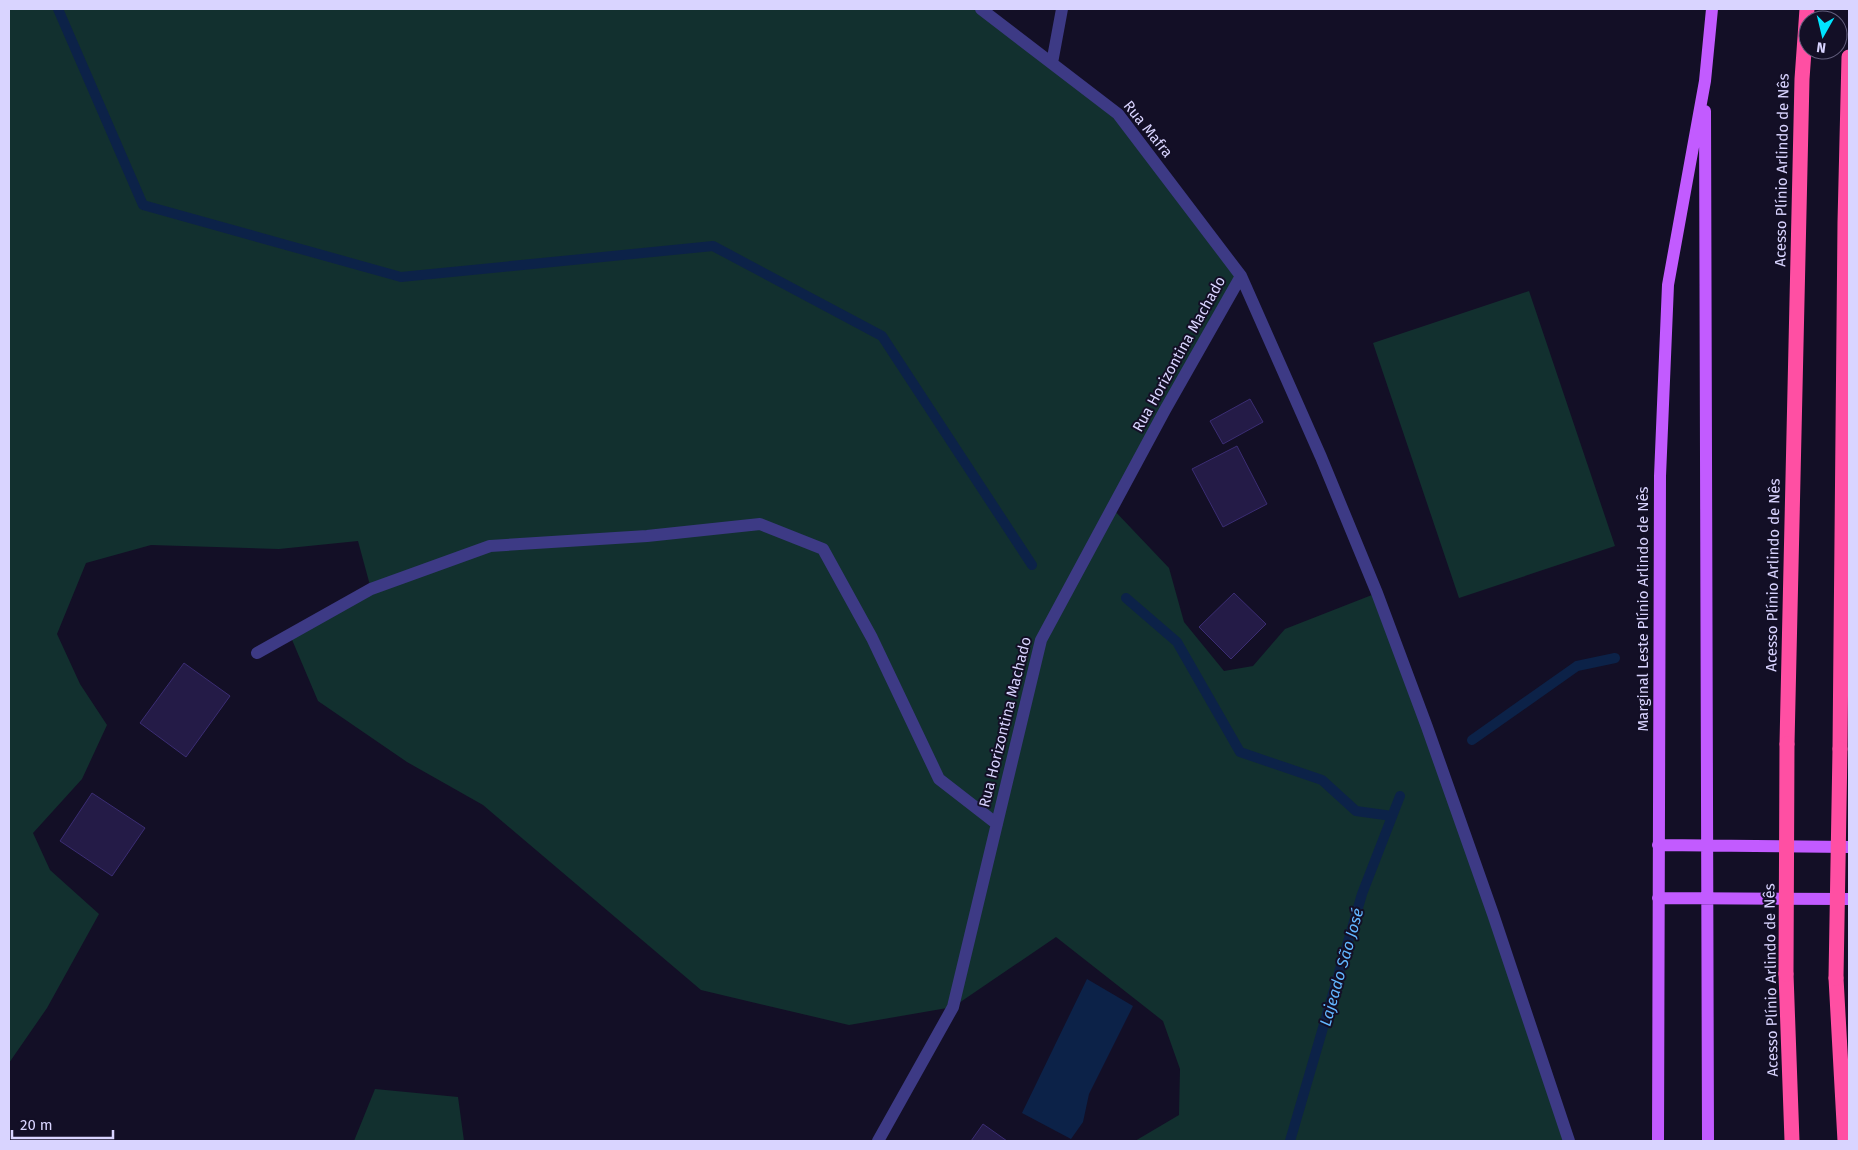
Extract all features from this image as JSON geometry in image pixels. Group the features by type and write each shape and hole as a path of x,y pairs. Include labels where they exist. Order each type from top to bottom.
{"highway":[{"name":"Acesso Plínio Arlindo de Nês","path":"1792,1141 1786,974 1787,744 1802,78 1807,9"},
{"path":"1845,1141 1836,978 1845,222 1849,57"}],"main road":[{"name":"Marginal Leste Plínio Arlindo de Nês","path":"1658,1141 1660,476 1668,285 1705,81 1712,9"},
{"name":"Marginal Leste Plínio Arlindo de Nês","path":"1705,81 1708,1141"},
{"path":"1658,846 1849,847"},
{"path":"1658,898 1849,899"}],"street":[{"name":"Rua Mafra","path":"981,9 1118,114 1242,276 1324,466 1427,727 1494,914 1569,1141"},
{"path":"1052,63 1062,9"},
{"name":"Rua Horizontina Machado","path":"878,1141 952,1007 1041,640 1165,410 1242,276"},
{"path":"257,653 371,589 490,546 647,536 760,524 823,548 872,638 940,778 996,824"}],"green space":[{"path":"9,9 981,9 1118,114 1241,276 1112,508 1169,568 1184,622 1224,671 1253,666 1285,629 1377,593 1567,1141 1135,1141 1179,1115 1180,1069 1163,1021 1056,937 953,1007 849,1025 701,990 483,805 407,762 318,701 290,635 371,589 358,541 279,549 151,545 86,563 57,634 80,684 107,725 82,779 33,833 50,870 99,914 47,1008 9,1063"},
{"path":"1529,291 1615,546 1459,598 1373,343"},
{"path":"375,1089 458,1097 464,1141 354,1141"}],"water":[{"path":"1087,979 1133,1006 1089,1094 1083,1122 1071,1139 1022,1113"}],"building":[{"path":"1250,399 1263,422 1223,444 1210,421"},
{"path":"1237,446 1267,504 1223,527 1192,469"},
{"path":"1234,593 1266,624 1231,659 1199,627"},
{"path":"184,663 230,696 186,757 140,723"},
{"path":"92,793 145,828 112,876 60,841"},
{"path":"983,1124 1007,1141 971,1141"}],"waterway":[{"path":"58,9 143,205 401,277 713,246 882,336 1032,565"},
{"path":"1126,598 1177,642 1240,752 1322,780 1356,811 1392,816"},
{"name":"Lajeado São José","path":"1472,740 1577,666 1615,658"},
{"name":"Lajeado São José","path":"1290,1141 1362,894 1400,796"}]}
